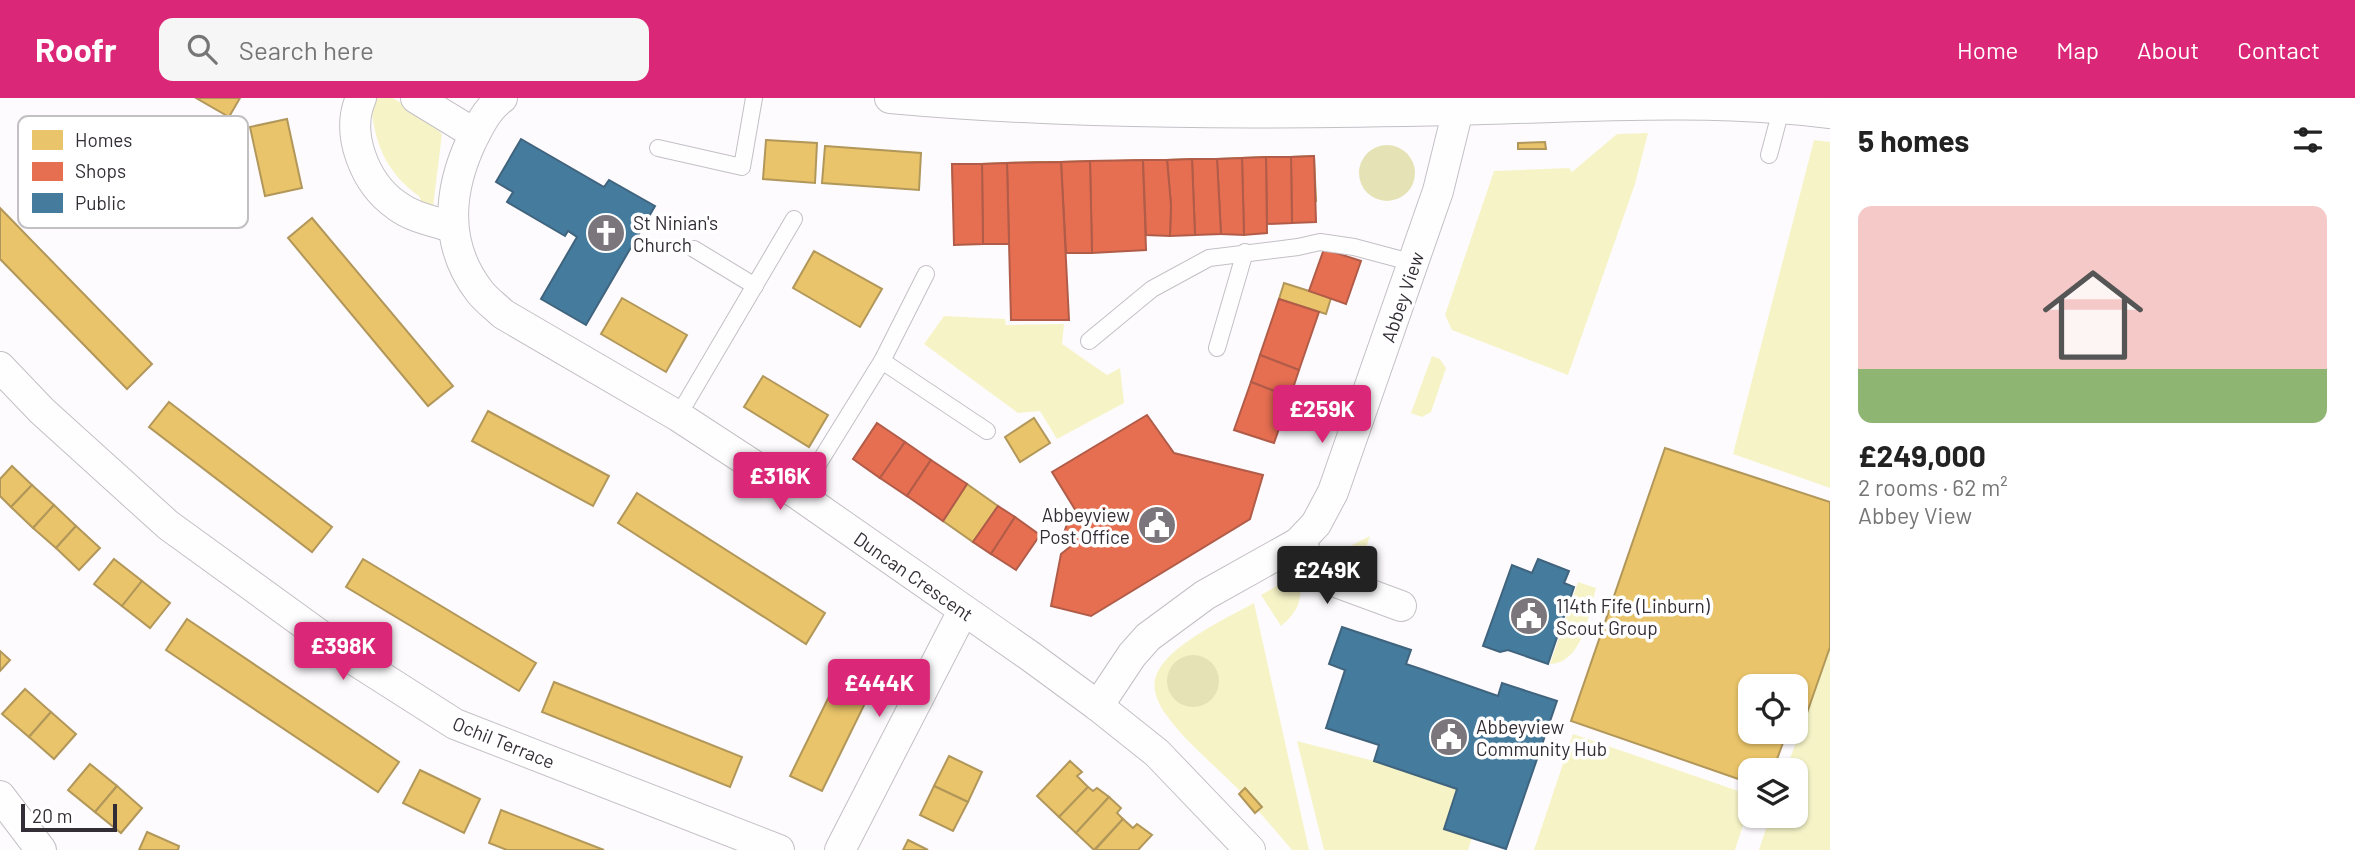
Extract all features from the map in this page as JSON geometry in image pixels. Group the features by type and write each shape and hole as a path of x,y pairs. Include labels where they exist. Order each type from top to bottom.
{"street":[{"path":"362,98 356,109 355,124 359,148 366,168 378,188 395,205 415,216 452,227"},
{"path":"416,98 475,134"},
{"name":"Duncan Crescent","path":"502,98 494,104 475,134 459,173 453,201 452,227 464,264 480,292 503,314 678,416 799,495 1098,706 1157,753 1250,850"},
{"path":"890,98 1094,104 1190,114 1409,104 1458,110 1648,101 1782,106 1830,113"},
{"name":"Abbey View","path":"1098,706 1132,655 1148,637 1205,595 1298,543 1315,524 1333,492 1414,263 1438,191 1458,110"},
{"name":"Ochil Terrace","path":"0,367 42,411 168,525 350,657 455,724 779,850"},
{"path":"1298,543 1325,578 1401,606"},
{"path":"840,850 963,611"},
{"path":"0,796 41,850"}],"lane":[{"path":"658,148 742,167 754,98"},
{"path":"1769,155 1782,106"},
{"path":"678,416 794,219"},
{"path":"1089,341 1152,289 1209,258 1320,242 1354,247 1414,263"},
{"path":"694,249 755,286"},
{"path":"1217,348 1245,252"},
{"path":"799,495 883,361 926,274"},
{"path":"883,361 987,431"}],"shaded area":[{"path":"371,98 393,98 427,119 442,134 433,207 421,206 420,197 393,171 381,151 372,114 365,112"},
{"path":"1648,133 1635,184 1568,375 1452,330 1445,315 1494,171 1569,168 1572,172 1617,134"},
{"path":"1814,140 1830,142 1830,488 1733,454"},
{"path":"1382,145 1392,145 1407,153 1413,162 1413,184 1407,193 1392,201 1382,201 1364,189 1359,178 1359,168 1371,150"},
{"path":"944,316 1005,319 1006,325 1064,324 1062,344 1107,375 1120,368 1124,403 1057,439 1040,411 1018,413 924,344"},
{"path":"1432,356 1440,359 1446,368 1431,412 1422,417 1411,413"},
{"path":"1370,536 1357,573 1337,567 1325,559"},
{"path":"1289,579 1294,579 1301,587 1300,594 1296,609 1281,626 1261,595"},
{"path":"1578,582 1596,588 1583,635 1570,655 1550,664"},
{"path":"1254,603 1309,850 1292,850 1242,794 1174,726 1155,692 1156,676 1172,654 1199,634"},
{"path":"1830,647 1830,850 1759,850 1766,828 1808,828 1808,758 1790,758 1795,744 1808,744 1808,708"},
{"path":"1193,655 1203,657 1211,663 1217,671 1217,691 1211,699 1203,705 1193,707 1183,705 1175,699 1169,691 1167,681 1169,671 1175,663 1183,657"},
{"path":"1573,734 1738,791 1738,828 1742,828 1735,850 1534,850"},
{"path":"1297,741 1374,761 1457,789 1444,828 1472,838 1468,850 1324,850"}],"building: Homes":[{"path":"196,98 240,98 227,116"},
{"path":"287,119 302,188 265,196 250,127"},
{"path":"766,140 817,143 815,183 763,179"},
{"path":"1545,142 1546,149 1518,149 1518,143"},
{"path":"825,146 921,153 919,190 822,183"},
{"path":"1314,156 1316,201 1291,202 1291,157"},
{"path":"1266,157 1268,202 1243,204 1242,158"},
{"path":"1266,157 1291,157 1291,202 1268,202"},
{"path":"1242,158 1243,204 1220,204 1217,159"},
{"path":"1192,159 1195,205 1171,205 1167,160"},
{"path":"1192,159 1217,159 1220,204 1195,205"},
{"path":"1143,160 1145,205 1118,206 1117,161"},
{"path":"1143,160 1167,160 1171,205 1145,205"},
{"path":"1090,161 1090,208 1064,208 1061,162"},
{"path":"1090,161 1117,161 1118,206 1090,208"},
{"path":"1035,162 1036,208 1009,208 1007,163"},
{"path":"1035,162 1061,162 1064,208 1036,208"},
{"path":"1007,163 1009,208 983,209 982,164"},
{"path":"952,164 982,164 983,209 954,211"},
{"path":"0,208 152,364 127,389 0,259"},
{"path":"312,218 453,386 428,406 288,238"},
{"path":"814,251 882,289 860,327 793,288"},
{"path":"1284,283 1331,298 1326,314 1279,299"},
{"path":"622,298 687,335 666,372 601,334"},
{"path":"763,376 828,415 809,447 744,407"},
{"path":"169,402 332,527 312,552 149,427"},
{"path":"488,411 609,476 593,506 472,441"},
{"path":"1034,418 1050,443 1020,462 1005,437"},
{"path":"1665,448 1830,502 1830,647 1808,710 1808,674 1738,674 1738,744 1783,744 1777,758 1738,758 1738,779 1571,721"},
{"path":"12,466 32,485 11,507 0,496 0,479"},
{"path":"967,484 998,506 973,542 943,521"},
{"path":"32,485 54,505 33,528 11,507"},
{"path":"637,493 825,613 806,644 618,523"},
{"path":"54,505 76,526 56,548 33,528"},
{"path":"76,526 100,548 79,570 56,548"},
{"path":"114,559 142,581 122,606 94,584"},
{"path":"363,559 536,663 519,691 346,587"},
{"path":"142,581 170,603 150,628 122,606"},
{"path":"187,619 399,762 378,792 166,650"},
{"path":"0,651 10,660 0,671"},
{"path":"839,676 871,691 822,791 790,776"},
{"path":"554,682 742,757 730,787 542,712"},
{"path":"25,689 51,712 29,737 2,714"},
{"path":"51,712 76,734 54,759 29,737"},
{"path":"949,756 982,772 968,802 934,786"},
{"path":"1070,761 1082,772 1077,776 1088,787 1059,817 1037,796"},
{"path":"90,764 117,786 95,812 68,790"},
{"path":"420,770 480,799 464,833 403,803"},
{"path":"117,786 142,808 121,833 95,812"},
{"path":"934,786 968,802 953,831 920,815"},
{"path":"1088,787 1093,791 1097,788 1109,797 1076,833 1059,817"},
{"path":"1245,788 1262,807 1255,813 1239,794"},
{"path":"1109,797 1121,808 1117,813 1123,819 1094,850 1076,833"},
{"path":"501,810 604,850 507,850 489,843"},
{"path":"1123,819 1133,828 1137,824 1152,835 1138,850 1095,850"},
{"path":"147,832 179,846 178,850 139,850"},
{"path":"908,840 928,850 903,850"}],"building: Shops":[{"path":"1314,156 1316,222 1292,223 1291,157"},
{"path":"1266,157 1291,157 1292,223 1267,224"},
{"path":"1266,157 1267,233 1244,235 1242,158"},
{"path":"1242,158 1244,235 1221,234 1217,159"},
{"path":"1192,159 1217,159 1221,234 1195,235"},
{"path":"1192,159 1195,235 1170,236 1171,205 1167,160"},
{"path":"1143,160 1146,250 1092,253 1090,161"},
{"path":"1143,160 1167,160 1171,205 1170,236 1146,235"},
{"path":"1090,161 1092,253 1066,253 1061,162"},
{"path":"1061,162 1069,320 1011,320 1007,163"},
{"path":"1007,163 1009,244 983,244 982,164"},
{"path":"952,164 982,164 983,244 954,245"},
{"path":"1324,249 1361,261 1346,304 1309,291"},
{"path":"1279,299 1319,312 1299,370 1260,355"},
{"path":"1260,355 1299,370 1290,397 1251,382"},
{"path":"1251,382 1290,397 1274,443 1234,430"},
{"path":"1147,415 1174,453 1263,475 1250,519 1091,616 1051,606 1061,554 1076,542 1063,536 1069,518 1079,516 1052,472"},
{"path":"877,423 905,442 880,478 853,459"},
{"path":"905,442 931,460 907,496 880,478"},
{"path":"931,460 967,484 943,521 907,496"},
{"path":"998,506 1015,517 991,554 973,542"},
{"path":"1015,517 1040,535 1016,570 991,554"}],"building: Public":[{"name":"St Ninian's Church","path":"521,139 604,187 609,180 655,206 586,325 541,299 577,237 568,231 565,236 507,202 513,192 496,182"},
{"name":"114th Fife (Linburn) Scout Group","path":"1538,559 1569,571 1564,583 1574,587 1548,664 1508,650 1500,652 1483,646 1512,565 1532,573"},
{"name":"Abbeyview Community Hub","path":"1342,627 1411,650 1406,664 1498,696 1502,683 1557,701 1506,849 1444,829 1457,789 1374,761 1379,745 1326,728 1345,670 1329,664"}],"place":[{"name":"St Ninian's Church","path":"606,233"},
{"name":"Abbeyview Post Office","path":"1157,525"},
{"name":"114th Fife (Linburn) Scout Group","path":"1529,616"},
{"name":"Abbeyview Community Hub","path":"1449,737"}]}
